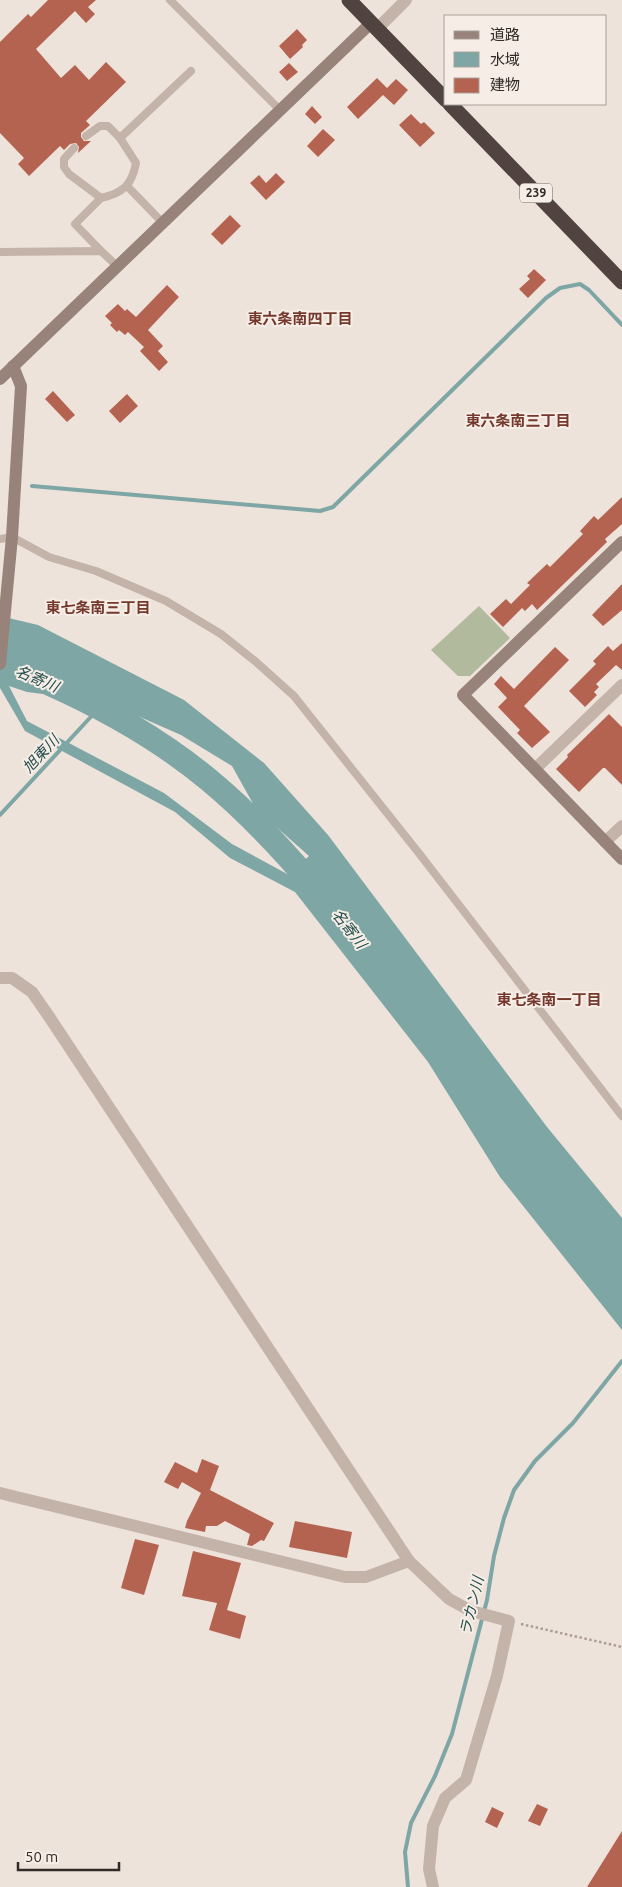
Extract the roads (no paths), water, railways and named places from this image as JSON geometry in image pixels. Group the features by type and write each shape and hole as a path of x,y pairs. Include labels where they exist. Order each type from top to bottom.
{"highway":[{"path":"349,0 444,98"},
{"name":"239","path":"451,105 622,282"}],"street":[{"path":"0,379 280,110 406,0"},
{"path":"0,664 9,560 6,538 21,386 12,366"},
{"path":"622,542 463,695 622,859"},
{"path":"535,769 622,685"},
{"path":"605,842 622,826"},
{"path":"0,978 12,978 32,992 46,1011 375,1510 410,1560 449,1599 471,1611 508,1621 497,1676 466,1780 445,1798 433,1826 429,1868 433,1887"},
{"path":"0,1492 345,1578 366,1577 410,1560"}],"lane":[{"path":"170,0 280,110"},
{"path":"120,138 191,70"},
{"path":"86,136 100,126 108,126 120,138 136,162 134,176 127,186 113,195 101,198 75,224 117,266"},
{"path":"74,148 64,159 64,167 69,174 101,198"},
{"path":"127,186 163,222"},
{"path":"0,252 101,251"},
{"path":"6,538 49,557 96,571 166,601 221,634 294,696 622,1116"}],"water":[{"path":"0,616 38,625 184,700 264,763 328,835 547,1127 622,1218 622,1330 500,1177 428,1062 295,892 230,858 175,812 25,731 0,688","holes":["9,686 27,692 106,702 181,735 232,766 256,809 309,856 289,875 232,844 164,793 27,721"]}],"waterway":[{"path":"32,486 320,511 333,507 546,298 560,288 580,284 589,290 622,325"},
{"name":"名寄川","path":"50,684 92,704 133,727 191,766 252,819 318,891"},
{"name":"旭東川","path":"0,815 99,708"},
{"name":"ラカン川","path":"408,1887 405,1852 411,1823 435,1776 452,1734 487,1600 494,1556 514,1490 535,1461 573,1423 622,1361"}],"district":[{"name":"東六条南四丁目","path":"300,319"},
{"name":"東六条南三丁目","path":"518,421"},
{"name":"東七条南三丁目","path":"98,608"},
{"name":"東七条南一丁目","path":"549,1000"}]}
